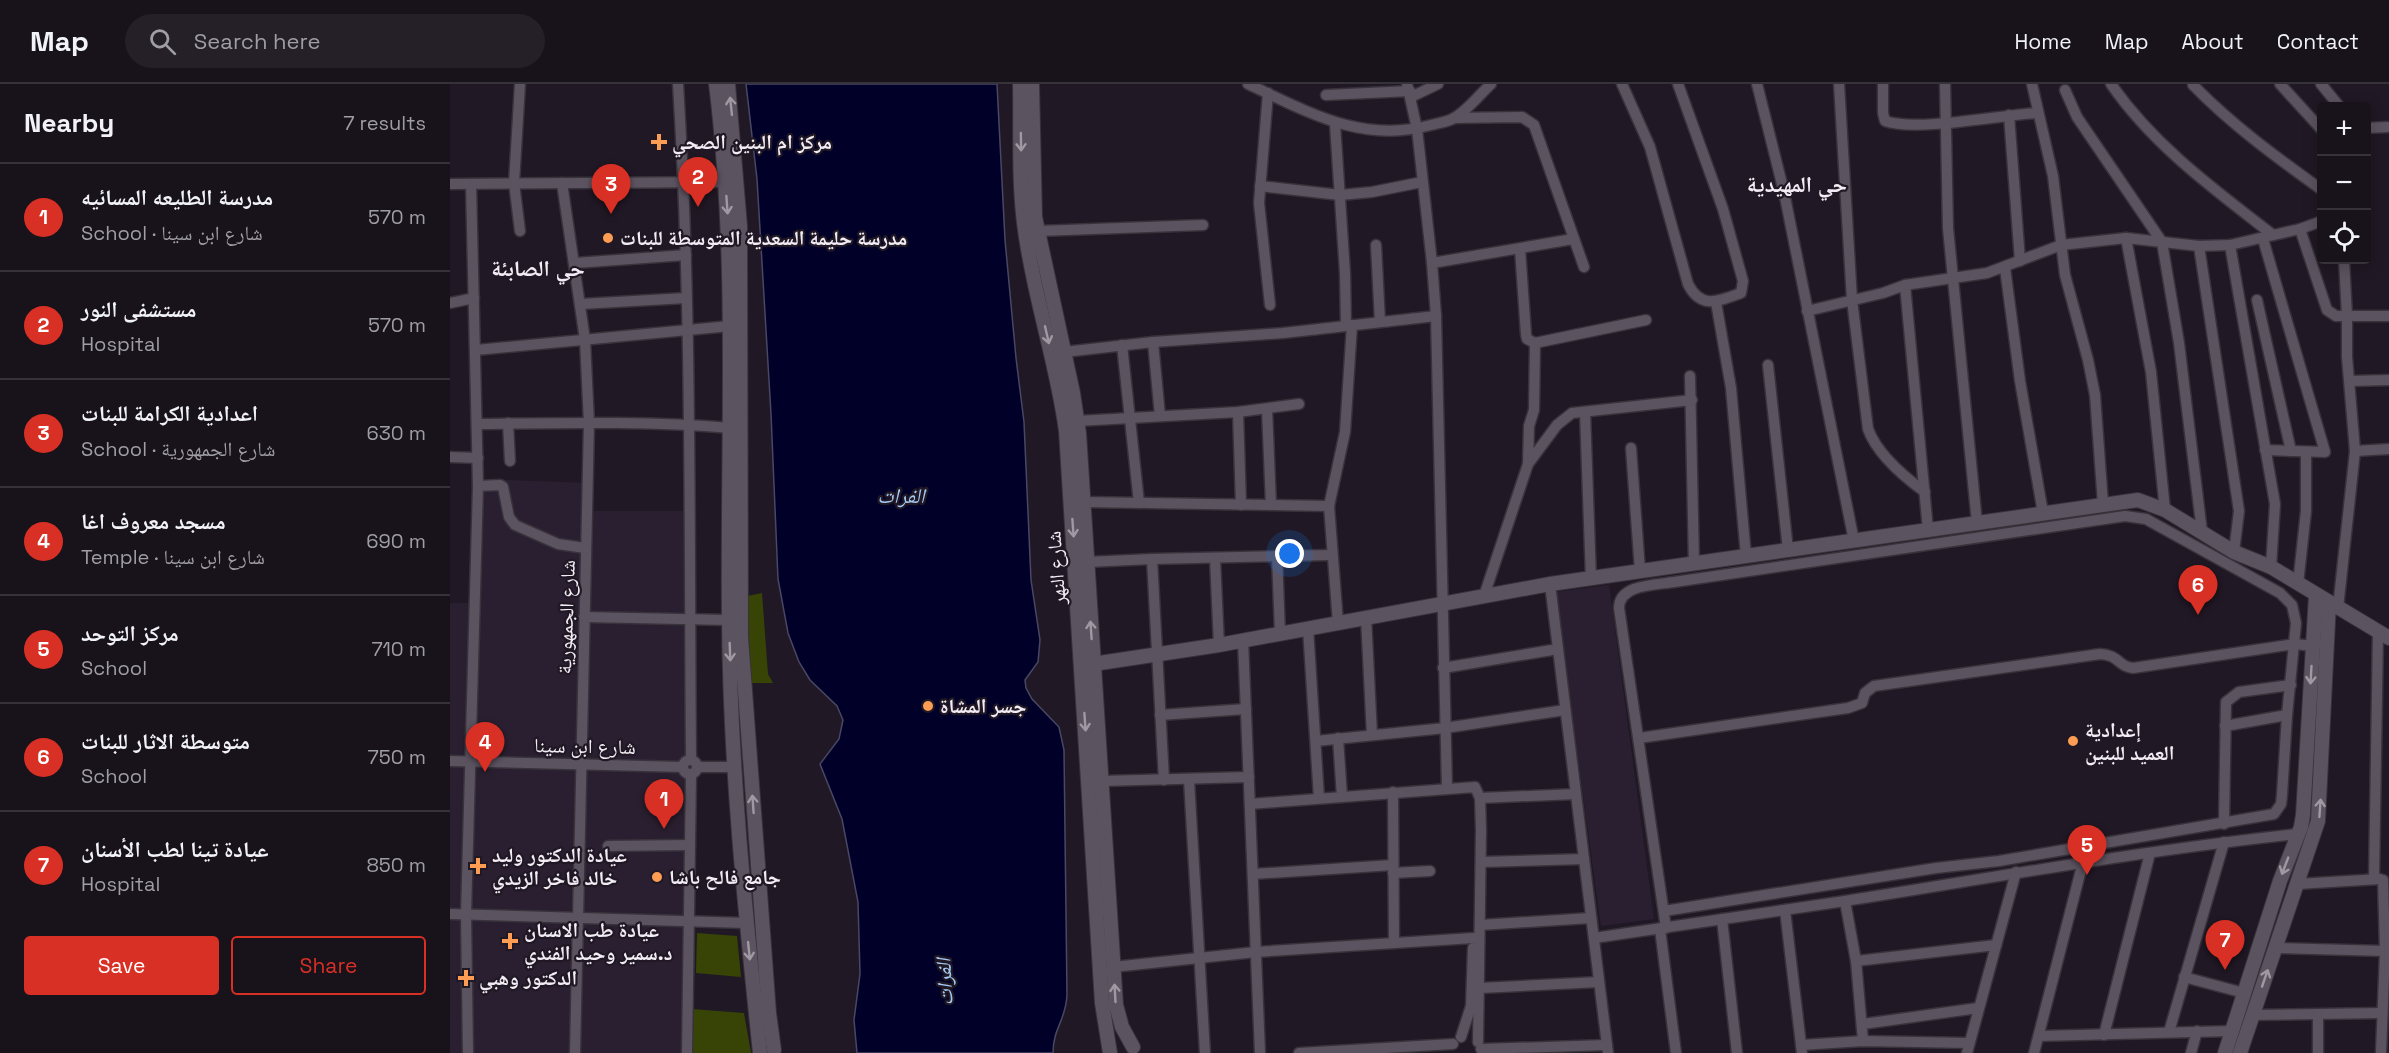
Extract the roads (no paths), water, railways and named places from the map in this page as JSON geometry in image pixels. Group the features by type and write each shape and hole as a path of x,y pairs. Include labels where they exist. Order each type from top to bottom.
{"main road":[{"path":"716,84 726,182 730,326 736,381 730,428 729,620 734,767 746,923 769,1052"},
{"path":"728,84 740,226 736,381 740,600 769,1013 769,1052"},
{"name":"شارع النهر","path":"1020,84 1021,187 1025,231 1083,502 1102,781 1099,837 1102,1003 1112,1053"},
{"name":"شارع النهر","path":"1032,84 1034,199 1038,231 1077,421 1075,464 1099,837 1117,1012 1122,1027 1138,1050"},
{"path":"1093,664 1219,645 1550,584 2143,500 2165,510 2235,552 2271,567 2384,635"},
{"path":"2225,1053 2303,815 2316,595"},
{"path":"2240,1053 2319,821 2333,605"},
{"path":"738,831 755,832"},
{"path":"2259,946 2275,948"},
{"path":"1112,1053 1122,1048 1138,1050"}],"street":[{"path":"520,84 514,183 520,231"},
{"path":"678,84 684,182 690,425 690,845 687,1053"},
{"path":"1248,84 1335,124 1375,130 1417,129 1454,118 1522,117 1534,125 1584,267"},
{"path":"1326,94 1410,91 1438,84"},
{"path":"1454,118 1491,84"},
{"path":"1622,84 1650,147 1688,284 1697,297 1716,302 1741,293 1743,281 1724,208 1678,84"},
{"path":"1757,84 1784,192 1854,541"},
{"path":"1839,84 1852,300 1870,436 1875,445 1907,479 1925,492"},
{"path":"1883,84 1883,113 1886,121 1906,124 1946,122 2037,113"},
{"path":"1945,84 1948,228 1977,523"},
{"path":"2032,84 2053,176 2065,274 2095,395 2103,504"},
{"path":"2112,84 2134,114 2196,174 2268,237 2325,452 2265,450"},
{"path":"2280,84 2317,125"},
{"path":"2321,84 2336,102"},
{"path":"2193,85 2255,143 2317,186"},
{"path":"2065,90 2078,117 2162,242 2179,343 2202,532"},
{"path":"1410,91 1417,129 1436,316 1447,788"},
{"path":"1268,93 1259,204 1270,305"},
{"path":"2009,115 2020,261"},
{"path":"1335,124 1349,325 1345,432 1329,506 1338,623"},
{"path":"2371,128 2387,127"},
{"path":"450,184 726,182"},
{"path":"1260,186 1340,195 1372,192 1422,182"},
{"path":"468,1053 466,914 478,486 471,183"},
{"name":"شارع الجمهورية","path":"562,183 581,304 589,423 574,1053"},
{"path":"1807,310 1905,285 1988,273 2061,245 2126,238 2199,246 2230,245 2317,223"},
{"path":"1038,231 1203,225"},
{"path":"2300,229 2327,310 2336,316 2389,316"},
{"path":"2126,238 2151,372 2165,510"},
{"path":"1432,263 1573,239"},
{"path":"1376,245 1380,322"},
{"path":"2230,245 2275,504 2271,567"},
{"path":"2199,246 2239,511 2235,552"},
{"path":"1520,249 1526,334 1527,339 1534,343 1646,320"},
{"path":"575,262 686,255"},
{"path":"2333,605 2355,451 2346,334 2348,316 2344,264"},
{"path":"2005,268 2020,381 2043,513"},
{"path":"1905,285 1928,530"},
{"path":"450,303 474,298"},
{"path":"581,304 686,298"},
{"path":"2257,300 2291,451"},
{"path":"1716,302 1731,388 1746,556"},
{"path":"1064,351 1283,333 1436,316"},
{"path":"476,350 730,326"},
{"path":"1153,342 1160,416"},
{"path":"1484,596 1528,464 1529,426 1534,410 1534,343"},
{"path":"1122,345 1138,503"},
{"path":"1768,365 1788,550"},
{"path":"1690,376 1694,564"},
{"path":"2350,381 2389,380"},
{"path":"1528,464 1557,425 1572,413 1692,400"},
{"path":"1077,421 1238,412 1299,404"},
{"path":"1267,408 1271,505"},
{"path":"1238,412 1241,505"},
{"path":"1585,412 1591,579"},
{"path":"508,423 510,461"},
{"path":"478,424 589,423 730,428"},
{"path":"1631,448 1640,572"},
{"path":"2355,451 2389,449"},
{"path":"2298,584 2306,511 2306,452"},
{"path":"450,458 478,458"},
{"path":"478,486 500,485 503,487 509,517 515,525 558,544 585,548"},
{"path":"1083,502 1329,506"},
{"path":"1664,911 2264,817 2278,810 2282,795 2287,715 2295,644 2295,614 2292,606 2280,592 2146,519 2136,516 1674,582 1625,593 1619,603 1664,911 1663,928 1676,1053"},
{"path":"1087,562 1331,555"},
{"path":"1277,556 1281,633"},
{"path":"1215,558 1219,645"},
{"path":"1152,559 1164,780"},
{"path":"1672,567 1674,582"},
{"path":"1479,1048 1608,1049 1550,584"},
{"path":"584,617 729,620"},
{"path":"1366,617 1372,735"},
{"path":"1308,628 1319,798"},
{"path":"2381,1053 2381,1013 2385,1002 2385,951 2378,705 2384,635"},
{"path":"1243,640 1260,1053"},
{"path":"1639,738 1848,708 1862,703 1865,693 1874,686 2100,654 2115,657 2123,665 2133,668 2295,644 2313,646"},
{"path":"1443,668 1558,649"},
{"path":"2224,824 2226,702 2239,692 2291,685"},
{"path":"2378,705 2389,712"},
{"path":"1160,715 1246,709"},
{"path":"1316,741 1445,728 1565,710"},
{"path":"2225,726 2287,715"},
{"path":"1338,738 1342,796"},
{"name":"شارع ابن سينا","path":"450,761 734,767"},
{"path":"1102,781 1249,777"},
{"path":"1189,780 1205,1053"},
{"path":"1250,804 1471,786 1477,790 1480,798 1481,830 1479,1048"},
{"path":"1393,792 1394,943"},
{"path":"1480,798 1576,794"},
{"path":"1455,1045 1471,1006 1475,830 1479,816"},
{"path":"1594,939 2083,862 2298,834"},
{"path":"2169,1032 2224,842"},
{"path":"608,846 690,845"},
{"path":"2104,1035 2150,853"},
{"path":"1481,861 1584,859"},
{"path":"2034,1053 2083,862"},
{"path":"1253,874 1393,869 1430,871"},
{"path":"1785,910 1802,1049 1863,1041 1968,1048 2016,872"},
{"path":"2297,884 2382,879"},
{"path":"1845,901 1856,961 1863,1041"},
{"path":"450,914 746,923"},
{"path":"1480,925 1592,918"},
{"path":"1722,919 1737,1053"},
{"path":"1113,967 1256,952 1473,938"},
{"path":"1856,961 1996,945"},
{"path":"2275,948 2385,951"},
{"path":"2184,977 2244,993"},
{"path":"1480,988 1599,982"},
{"path":"1863,1024 1978,1008"},
{"path":"2252,1015 2318,1016 2381,1013"},
{"path":"2318,1016 2318,1053"},
{"path":"2192,1053 2197,1031"},
{"path":"2039,1036 2232,1031"},
{"path":"1299,1053 1455,1045 1471,1037 1479,1048"}],"water":[{"name":"الفرات","path":"746,84 997,84 1005,240 1024,422 1031,580 1040,640 1038,662 1025,680 1026,688 1032,699 1059,727 1064,750 1067,995 1055,1037 1053,1053 857,1053 854,1020 860,974 858,902 842,819 820,764 839,739 843,720 837,706 810,680 799,662 788,633 778,579 757,179"}],"place":[{"name":"مركز ام البنين الصحي","path":"659,142"},
{"name":"مستشفى النور","path":"698,207"},
{"name":"اعدادية الكرامة للبنات","path":"611,214"},
{"name":"مدرسة حليمة السعدية المتوسطة للبنات","path":"608,238"},
{"name":"متوسطة الاثار للبنات","path":"2198,615"},
{"name":"جسر المشاة","path":"928,706"},
{"name":"إعدادية العميد للبنين","path":"2073,741"},
{"name":"مسجد معروف اغا","path":"485,772"},
{"name":"مدرسة الطليعه المسائيه","path":"664,829"},
{"name":"عيادة الدكتور وليد خالد فاخر الزيدي","path":"478,866"},
{"name":"مركز التوحد","path":"2087,875"},
{"name":"جامع فالح باشا","path":"657,877"},
{"name":"عيادة طب الاسنان د.سمير وحيد الفندي","path":"510,941"},
{"name":"عيادة تينا لطب الأسنان","path":"2225,970"},
{"name":"الدكتور وهبي","path":"466,978"}],"district":[{"name":"حي المهيدية","path":"1797,184"},
{"name":"حي الصابئة","path":"538,268"}]}
